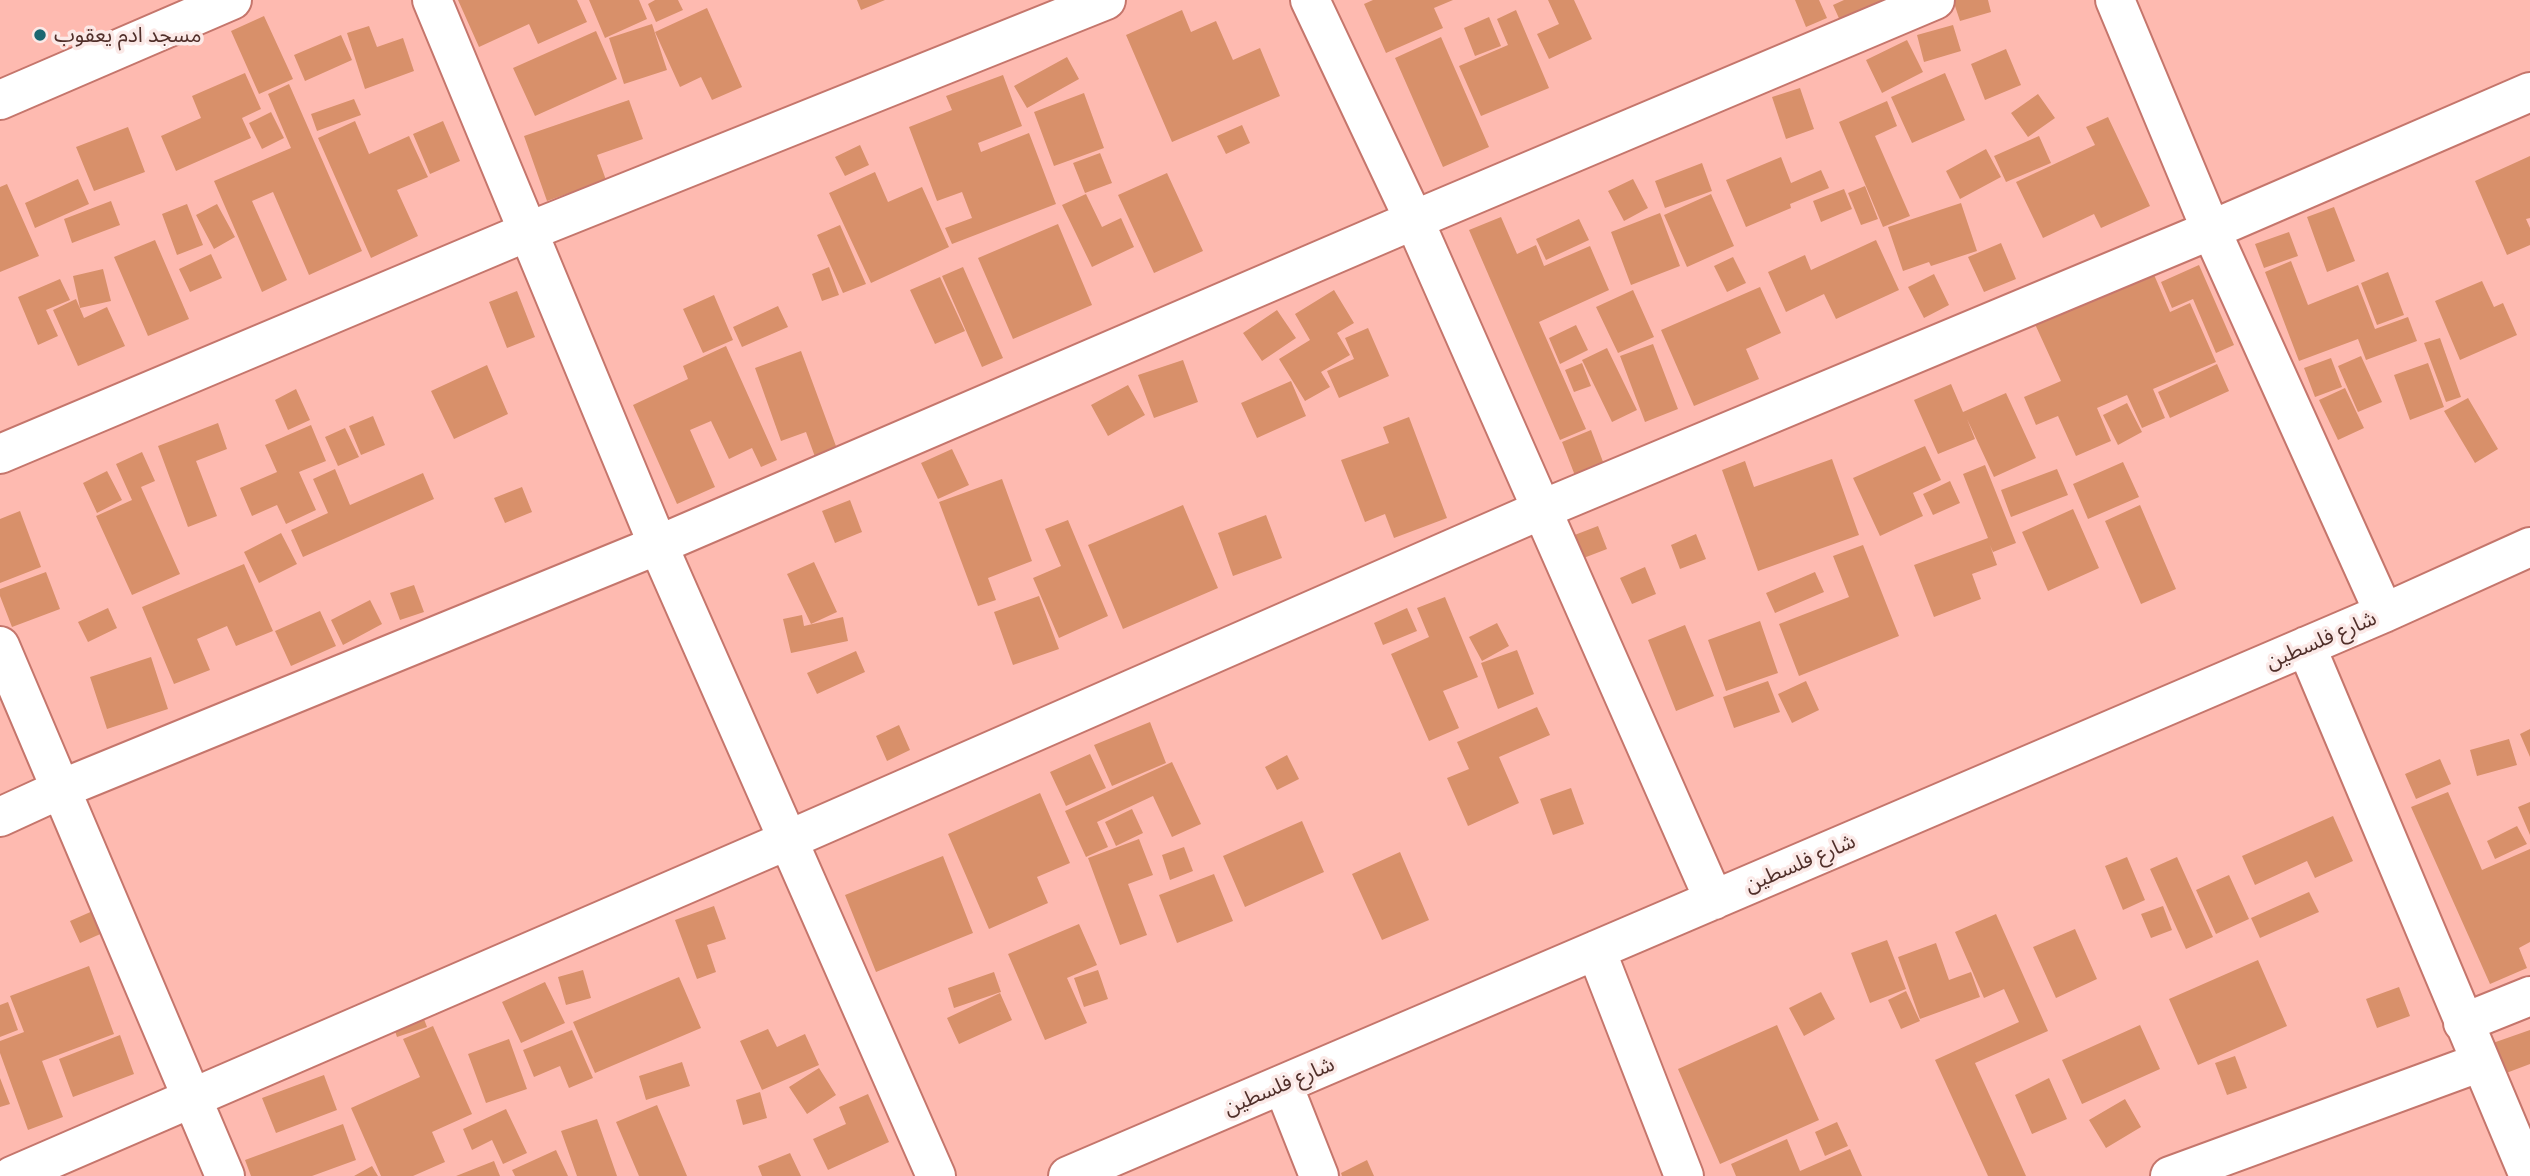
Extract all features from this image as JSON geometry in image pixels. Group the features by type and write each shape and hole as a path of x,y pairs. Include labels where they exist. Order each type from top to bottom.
{"street":[{"path":"0,100 232,0"},
{"path":"432,0 658,545 936,1176"},
{"path":"0,454 527,232 1106,0"},
{"path":"1310,0 1414,220 1714,900"},
{"path":"0,817 61,789 658,545 1414,220 1935,0"},
{"path":"2115,0 2211,230 2384,613"},
{"path":"12,1176 1543,509 2211,230 2530,92"},
{"name":"شارع فلسطين","path":"1068,1176 2384,613 2530,547"},
{"path":"0,646 225,1176"},
{"path":"2306,646 2529,1176"},
{"path":"1596,950 1684,1176"},
{"path":"2463,1023 2530,996"},
{"path":"2170,1176 2481,1062"},
{"path":"1283,1085 1319,1176"}],"building":[{"path":"458,0 577,0 587,22 538,44 529,24 479,47"},
{"path":"589,0 639,0 647,19 605,38"},
{"path":"655,0 678,0 683,10 656,22 648,4"},
{"path":"857,0 885,0 861,10"},
{"path":"1373,0 1453,0 1434,8 1443,28 1386,53 1364,4"},
{"path":"1548,0 1574,0 1592,39 1549,59 1537,34 1559,24"},
{"path":"1795,0 1819,0 1827,18 1806,27"},
{"path":"1844,0 1884,0 1886,6 1842,25 1833,5"},
{"path":"1953,0 1988,0 1991,12 1960,21"},
{"path":"707,8 742,87 712,100 701,77 680,87 655,32"},
{"path":"1182,10 1191,32 1216,21 1233,60 1260,48 1280,96 1172,142 1126,35"},
{"path":"1516,10 1549,88 1481,116 1459,66 1508,45 1497,19"},
{"path":"264,16 293,79 259,94 231,31"},
{"path":"1489,17 1501,46 1475,56 1464,28"},
{"path":"652,24 667,70 624,84 609,38"},
{"path":"1953,25 1961,51 1924,62 1917,35"},
{"path":"369,26 377,47 403,38 414,71 365,89 347,33"},
{"path":"596,31 617,79 535,116 513,68"},
{"path":"341,35 352,60 305,81 294,55"},
{"path":"1441,37 1489,147 1443,167 1395,58"},
{"path":"1907,40 1923,72 1882,93 1866,60"},
{"path":"2006,49 2021,85 1985,100 1971,64"},
{"path":"1067,57 1079,79 1027,108 1014,86"},
{"path":"245,73 261,109 242,118 251,138 176,171 161,136 201,118 192,96"},
{"path":"1945,73 1965,120 1912,143 1891,97"},
{"path":"1003,75 1022,126 978,143 981,152 1029,133 1056,204 952,244 945,228 972,218 962,192 937,201 909,127 952,110 946,96"},
{"path":"289,84 362,251 309,275 273,192 252,201 287,280 262,292 214,181 291,148 268,94"},
{"path":"1800,88 1814,129 1786,139 1772,97"},
{"path":"1084,93 1104,148 1054,166 1034,112"},
{"path":"2038,94 2055,118 2028,137 2011,113"},
{"path":"354,99 361,115 317,131 311,114"},
{"path":"629,100 643,139 597,155 606,180 547,201 524,136"},
{"path":"1887,101 1897,126 1875,136 1910,216 1883,227 1839,122"},
{"path":"271,112 284,138 262,149 249,123"},
{"path":"2108,117 2150,206 2101,228 2094,214 2043,238 2016,182 2095,145 2086,127"},
{"path":"355,121 369,154 409,136 428,177 397,190 418,236 371,258 318,138"},
{"path":"443,121 460,161 430,174 413,134"},
{"path":"1242,125 1250,143 1226,154 1217,136"},
{"path":"128,127 145,172 94,191 76,147"},
{"path":"2039,136 2051,163 2006,182 1994,156"},
{"path":"860,145 869,165 845,176 835,157"},
{"path":"1986,149 2001,177 1960,199 1946,171"},
{"path":"1100,153 1112,183 1085,193 1073,163"},
{"path":"2530,156 2530,218 2526,219 2530,228 2530,245 2507,255 2475,181"},
{"path":"1781,157 1791,183 1821,170 1829,188 1790,204 1791,208 1746,227 1726,180"},
{"path":"1702,163 1712,191 1665,208 1655,181"},
{"path":"875,172 888,202 922,187 949,247 871,283 829,193"},
{"path":"1167,173 1203,251 1154,273 1118,195"},
{"path":"78,179 89,204 35,228 25,203"},
{"path":"1633,179 1648,208 1624,221 1608,191"},
{"path":"7,184 39,256 0,272 0,187"},
{"path":"1865,186 1878,219 1861,225 1848,193"},
{"path":"1844,189 1852,209 1821,222 1813,201"},
{"path":"1086,194 1102,227 1121,218 1134,247 1092,267 1062,205"},
{"path":"1711,194 1734,246 1687,267 1664,215"},
{"path":"111,201 120,225 72,243 64,219"},
{"path":"1961,203 1977,251 1931,266 1929,262 1903,271 1888,227"},
{"path":"187,204 203,245 177,255 162,214"},
{"path":"217,204 235,237 214,249 196,215"},
{"path":"2334,207 2355,261 2327,272 2307,217"},
{"path":"1660,213 1680,266 1631,285 1611,232"},
{"path":"1501,217 1517,254 1536,245 1544,266 1590,246 1609,290 1539,322 1586,429 1560,440 1469,230"},
{"path":"1579,219 1589,240 1546,260 1536,239"},
{"path":"1058,224 1092,305 1013,339 978,258"},
{"path":"840,225 866,284 843,293 817,235"},
{"path":"2289,232 2298,256 2264,268 2255,244"},
{"path":"155,240 189,319 148,336 114,257"},
{"path":"1876,240 1899,290 1836,319 1824,294 1786,312 1768,272 1805,255 1811,270"},
{"path":"2001,243 2016,279 1984,292 1968,257"},
{"path":"211,254 222,278 190,292 179,269"},
{"path":"1733,257 1746,283 1727,292 1714,266"},
{"path":"2291,261 2308,305 2358,285 2375,329 2408,317 2417,341 2366,360 2358,339 2299,361 2265,272"},
{"path":"2199,265 2234,345 2216,353 2193,299 2172,308 2161,282"},
{"path":"829,267 839,295 822,301 812,274"},
{"path":"963,267 1003,358 982,367 942,276"},
{"path":"103,269 111,301 80,308 73,276"},
{"path":"2152,270 2170,312 2190,303 2216,362 2153,389 2165,418 2142,428 2127,395 2097,408 2111,441 2076,456 2058,416 2036,425 2024,397 2061,381 2034,322"},
{"path":"2388,272 2404,315 2377,325 2361,283"},
{"path":"1934,274 1949,305 1924,318 1908,287"},
{"path":"940,277 965,331 935,344 910,290"},
{"path":"60,279 70,300 46,310 58,336 38,345 18,297"},
{"path":"2482,281 2494,307 2503,303 2517,335 2460,360 2435,301"},
{"path":"1760,287 1781,333 1746,349 1759,379 1694,406 1661,330"},
{"path":"1334,290 1354,323 1337,333 1350,355 1321,372 1330,387 1305,401 1279,359 1310,340 1295,314"},
{"path":"1633,290 1654,337 1618,353 1596,307"},
{"path":"517,291 535,337 507,348 489,302"},
{"path":"714,295 733,340 703,353 683,309"},
{"path":"76,299 84,318 107,307 125,346 78,366 53,310"},
{"path":"778,306 788,327 742,347 733,327"},
{"path":"1277,310 1296,338 1262,361 1243,333"},
{"path":"1576,325 1588,350 1560,364 1549,338"},
{"path":"1368,328 1389,376 1339,398 1327,371 1354,359 1345,338"},
{"path":"2440,338 2461,397 2446,402 2424,343"},
{"path":"1653,344 1678,409 1645,422 1620,356"},
{"path":"726,346 777,460 761,467 752,448 729,459 711,421 690,430 715,487 677,504 633,405 688,379 683,366"},
{"path":"1607,348 1637,410 1612,422 1582,360"},
{"path":"801,351 840,457 818,465 806,432 781,441 755,368"},
{"path":"2361,356 2382,402 2358,412 2338,366"},
{"path":"2331,358 2342,387 2315,397 2304,368"},
{"path":"1183,360 1198,402 1154,418 1138,375"},
{"path":"1582,363 1591,386 1574,392 1565,370"},
{"path":"2428,363 2444,407 2410,420 2394,375"},
{"path":"2217,364 2229,391 2170,418 2158,392"},
{"path":"487,365 508,414 454,439 431,391"},
{"path":"1291,381 1306,416 1257,438 1241,403"},
{"path":"1951,384 1963,412 2006,393 2036,458 1994,477 1967,419 1975,439 1938,454 1914,400"},
{"path":"1128,385 1145,415 1108,436 1091,405"},
{"path":"2345,388 2364,428 2338,440 2319,400"},
{"path":"296,389 310,420 288,430 275,400"},
{"path":"2468,398 2498,449 2475,463 2444,411"},
{"path":"2127,403 2142,432 2118,445 2103,415"},
{"path":"373,416 385,445 361,455 349,426"},
{"path":"1409,417 1447,518 1394,538 1385,514 1365,522 1341,460 1389,443 1383,427"},
{"path":"218,423 227,449 196,461 217,516 188,527 158,446"},
{"path":"311,425 326,461 299,472 316,510 286,524 277,505 252,516 240,488 277,472 265,445"},
{"path":"345,428 359,457 338,466 325,437"},
{"path":"1591,430 1608,475 1579,486 1562,442"},
{"path":"1925,446 1941,480 1913,493 1923,516 1880,536 1853,478"},
{"path":"952,449 969,485 938,499 921,463"},
{"path":"142,452 155,481 141,487 180,574 132,595 96,516 132,500 116,464"},
{"path":"1832,459 1859,535 1758,571 1722,470 1745,461 1754,487"},
{"path":"2123,462 2139,497 2088,519 2073,484"},
{"path":"1985,465 2016,543 1993,552 1990,545 1997,565 1972,574 1981,599 1934,617 1914,565 1988,538 1963,474"},
{"path":"335,469 350,505 423,473 434,499 303,557 291,530 328,513 313,479"},
{"path":"2057,469 2068,495 2011,517 2001,490"},
{"path":"107,471 122,500 97,513 83,483"},
{"path":"1002,479 1032,561 988,578 996,600 978,606 939,502"},
{"path":"1950,481 1960,503 1933,515 1923,494"},
{"path":"522,487 532,512 505,523 494,498"},
{"path":"850,500 862,532 835,543 822,511"},
{"path":"1183,505 1218,588 1123,629 1088,545"},
{"path":"2140,505 2176,589 2141,604 2105,521"},
{"path":"2073,509 2099,568 2048,591 2022,532"},
{"path":"20,511 41,567 0,583 0,519"},
{"path":"1266,515 1282,558 1233,576 1218,533"},
{"path":"1068,520 1108,616 1059,638 1033,578 1061,566 1045,529"},
{"path":"1598,526 1607,549 1581,559 1572,536"},
{"path":"281,533 297,564 259,583 244,552"},
{"path":"1696,534 1706,559 1680,569 1671,545"},
{"path":"1863,545 1899,636 1799,676 1779,624 1849,597 1833,556"},
{"path":"814,562 837,612 811,624 787,574"},
{"path":"244,564 273,631 236,646 227,626 197,639 210,670 174,684 142,607"},
{"path":"1645,567 1656,594 1632,604 1620,578"},
{"path":"46,572 60,609 12,627 0,596 0,589"},
{"path":"1815,572 1824,592 1775,613 1766,593"},
{"path":"414,585 424,612 400,620 390,593"},
{"path":"1039,596 1059,649 1013,665 994,612"},
{"path":"1445,597 1478,677 1443,691 1459,728 1429,741 1391,654 1429,637 1417,608"},
{"path":"370,600 382,624 343,645 331,620"},
{"path":"108,608 117,628 88,642 78,622"},
{"path":"1407,608 1417,631 1383,645 1374,623"},
{"path":"320,611 336,646 291,666 275,631"},
{"path":"802,615 804,626 843,617 848,641 791,653 783,619"},
{"path":"1760,621 1778,673 1726,691 1708,640"},
{"path":"1497,623 1509,646 1482,661 1469,637"},
{"path":"1685,625 1714,696 1676,711 1648,640"},
{"path":"1517,650 1534,694 1498,709 1481,663"},
{"path":"856,651 865,672 817,694 807,673"},
{"path":"151,657 168,709 107,729 90,677"},
{"path":"1768,681 1780,712 1734,728 1723,697"},
{"path":"1806,681 1819,710 1792,723 1778,694"},
{"path":"1537,707 1550,735 1499,757 1519,803 1468,826 1447,778 1469,769 1457,742"},
{"path":"1150,722 1166,763 1112,786 1094,745"},
{"path":"899,725 910,750 887,761 876,736"},
{"path":"2530,729 2530,757 2520,734"},
{"path":"2509,739 2517,765 2477,776 2470,750"},
{"path":"1090,754 1106,788 1066,806 1050,772"},
{"path":"1287,755 1299,779 1277,790 1265,767"},
{"path":"2440,759 2451,784 2416,799 2405,774"},
{"path":"1172,762 1201,824 1172,837 1153,796 1097,822 1108,847 1086,857 1065,811"},
{"path":"1571,788 1584,824 1553,835 1540,799"},
{"path":"2448,792 2482,870 2530,849 2530,942 2519,948 2527,968 2490,984 2411,807"},
{"path":"1040,793 1070,863 1037,877 1048,903 989,929 948,834"},
{"path":"2530,802 2530,835 2518,807"},
{"path":"1132,809 1143,833 1116,846 1105,822"},
{"path":"2333,816 2353,861 2315,878 2307,861 2255,885 2242,856"},
{"path":"1302,821 1324,872 1245,907 1223,856"},
{"path":"2517,826 2527,844 2495,859 2487,841"},
{"path":"1139,839 1153,875 1128,884 1147,935 1120,945 1088,858"},
{"path":"1184,847 1193,871 1170,880 1162,855"},
{"path":"1400,852 1429,920 1382,940 1352,874"},
{"path":"943,856 973,933 876,972 845,895"},
{"path":"2127,857 2145,900 2123,910 2105,866"},
{"path":"2177,857 2213,937 2186,949 2150,869"},
{"path":"1214,874 1233,921 1177,943 1159,895"},
{"path":"2229,875 2249,919 2216,934 2196,890"},
{"path":"2309,892 2319,912 2260,938 2251,918"},
{"path":"104,906 114,928 80,943 70,921"},
{"path":"714,906 726,939 707,945 716,972 697,979 675,920"},
{"path":"2163,906 2172,930 2151,938 2141,914"},
{"path":"1996,914 2048,1031 1975,1063 2026,1176 1988,1176 1935,1060 2019,1022 2004,989 1984,998 1955,932"},
{"path":"1079,924 1097,965 1067,978 1087,1023 1045,1040 1008,954"},
{"path":"2075,929 2097,979 2056,998 2033,947"},
{"path":"1887,940 1906,989 1870,1003 1851,953"},
{"path":"1936,943 1949,980 1971,972 1980,997 1920,1019 1898,957"},
{"path":"2258,960 2287,1026 2198,1065 2169,999"},
{"path":"89,966 114,1034 42,1061 63,1117 28,1130 0,1053 0,1041 24,1032 10,996"},
{"path":"583,970 591,998 566,1005 558,977"},
{"path":"1098,970 1108,999 1084,1007 1074,978"},
{"path":"994,972 1001,992 954,1008 948,988"},
{"path":"679,977 701,1028 595,1073 573,1022"},
{"path":"545,982 565,1023 521,1043 502,1002"},
{"path":"2399,987 2410,1016 2377,1028 2366,999"},
{"path":"1906,991 1920,1021 1901,1029 1888,1000"},
{"path":"1821,992 1835,1019 1804,1036 1789,1008"},
{"path":"1000,993 1012,1020 959,1044 947,1018"},
{"path":"8,1002 18,1030 0,1037 0,1005"},
{"path":"419,1006 427,1027 397,1037 390,1016"},
{"path":"1777,1025 1819,1120 1720,1164 1678,1069"},
{"path":"2140,1025 2160,1069 2082,1104 2062,1060"},
{"path":"433,1026 472,1114 432,1132 445,1162 413,1176 381,1176 351,1108 420,1077 403,1039"},
{"path":"768,1029 777,1047 805,1034 819,1065 762,1090 740,1041"},
{"path":"572,1030 593,1078 569,1088 560,1066 534,1077 523,1050"},
{"path":"2530,1030 2530,1064 2501,1075 2490,1044"},
{"path":"120,1035 134,1074 73,1097 59,1059"},
{"path":"509,1039 527,1089 486,1103 468,1054"},
{"path":"2235,1056 2247,1088 2227,1095 2215,1063"},
{"path":"682,1062 690,1086 646,1100 639,1076"},
{"path":"819,1068 836,1095 807,1114 789,1087"},
{"path":"324,1075 337,1110 276,1133 262,1098"},
{"path":"0,1078 10,1104 0,1107"},
{"path":"2049,1078 2067,1119 2032,1134 2015,1095"},
{"path":"760,1092 767,1118 743,1125 736,1100"},
{"path":"868,1094 889,1142 828,1170 813,1139 846,1124 839,1107"},
{"path":"2125,1099 2141,1127 2106,1148 2089,1120"},
{"path":"657,1105 687,1176 639,1176 616,1122"},
{"path":"506,1109 527,1153 503,1164 492,1140 472,1150 463,1129"},
{"path":"597,1119 617,1176 577,1176 561,1131"},
{"path":"1837,1122 1848,1146 1825,1156 1815,1132"},
{"path":"343,1124 356,1160 312,1176 251,1176 245,1160"},
{"path":"1787,1139 1800,1171 1850,1149 1862,1176 1736,1176 1731,1164"},
{"path":"556,1150 568,1176 515,1176 512,1170"},
{"path":"790,1153 801,1176 762,1176 758,1166"},
{"path":"1367,1160 1374,1176 1342,1176 1341,1173"},
{"path":"494,1161 500,1176 456,1176"},
{"path":"372,1166 378,1176 354,1176"}],"place":[{"name":"مسجد ادم يعقوب","path":"40,35"}]}
